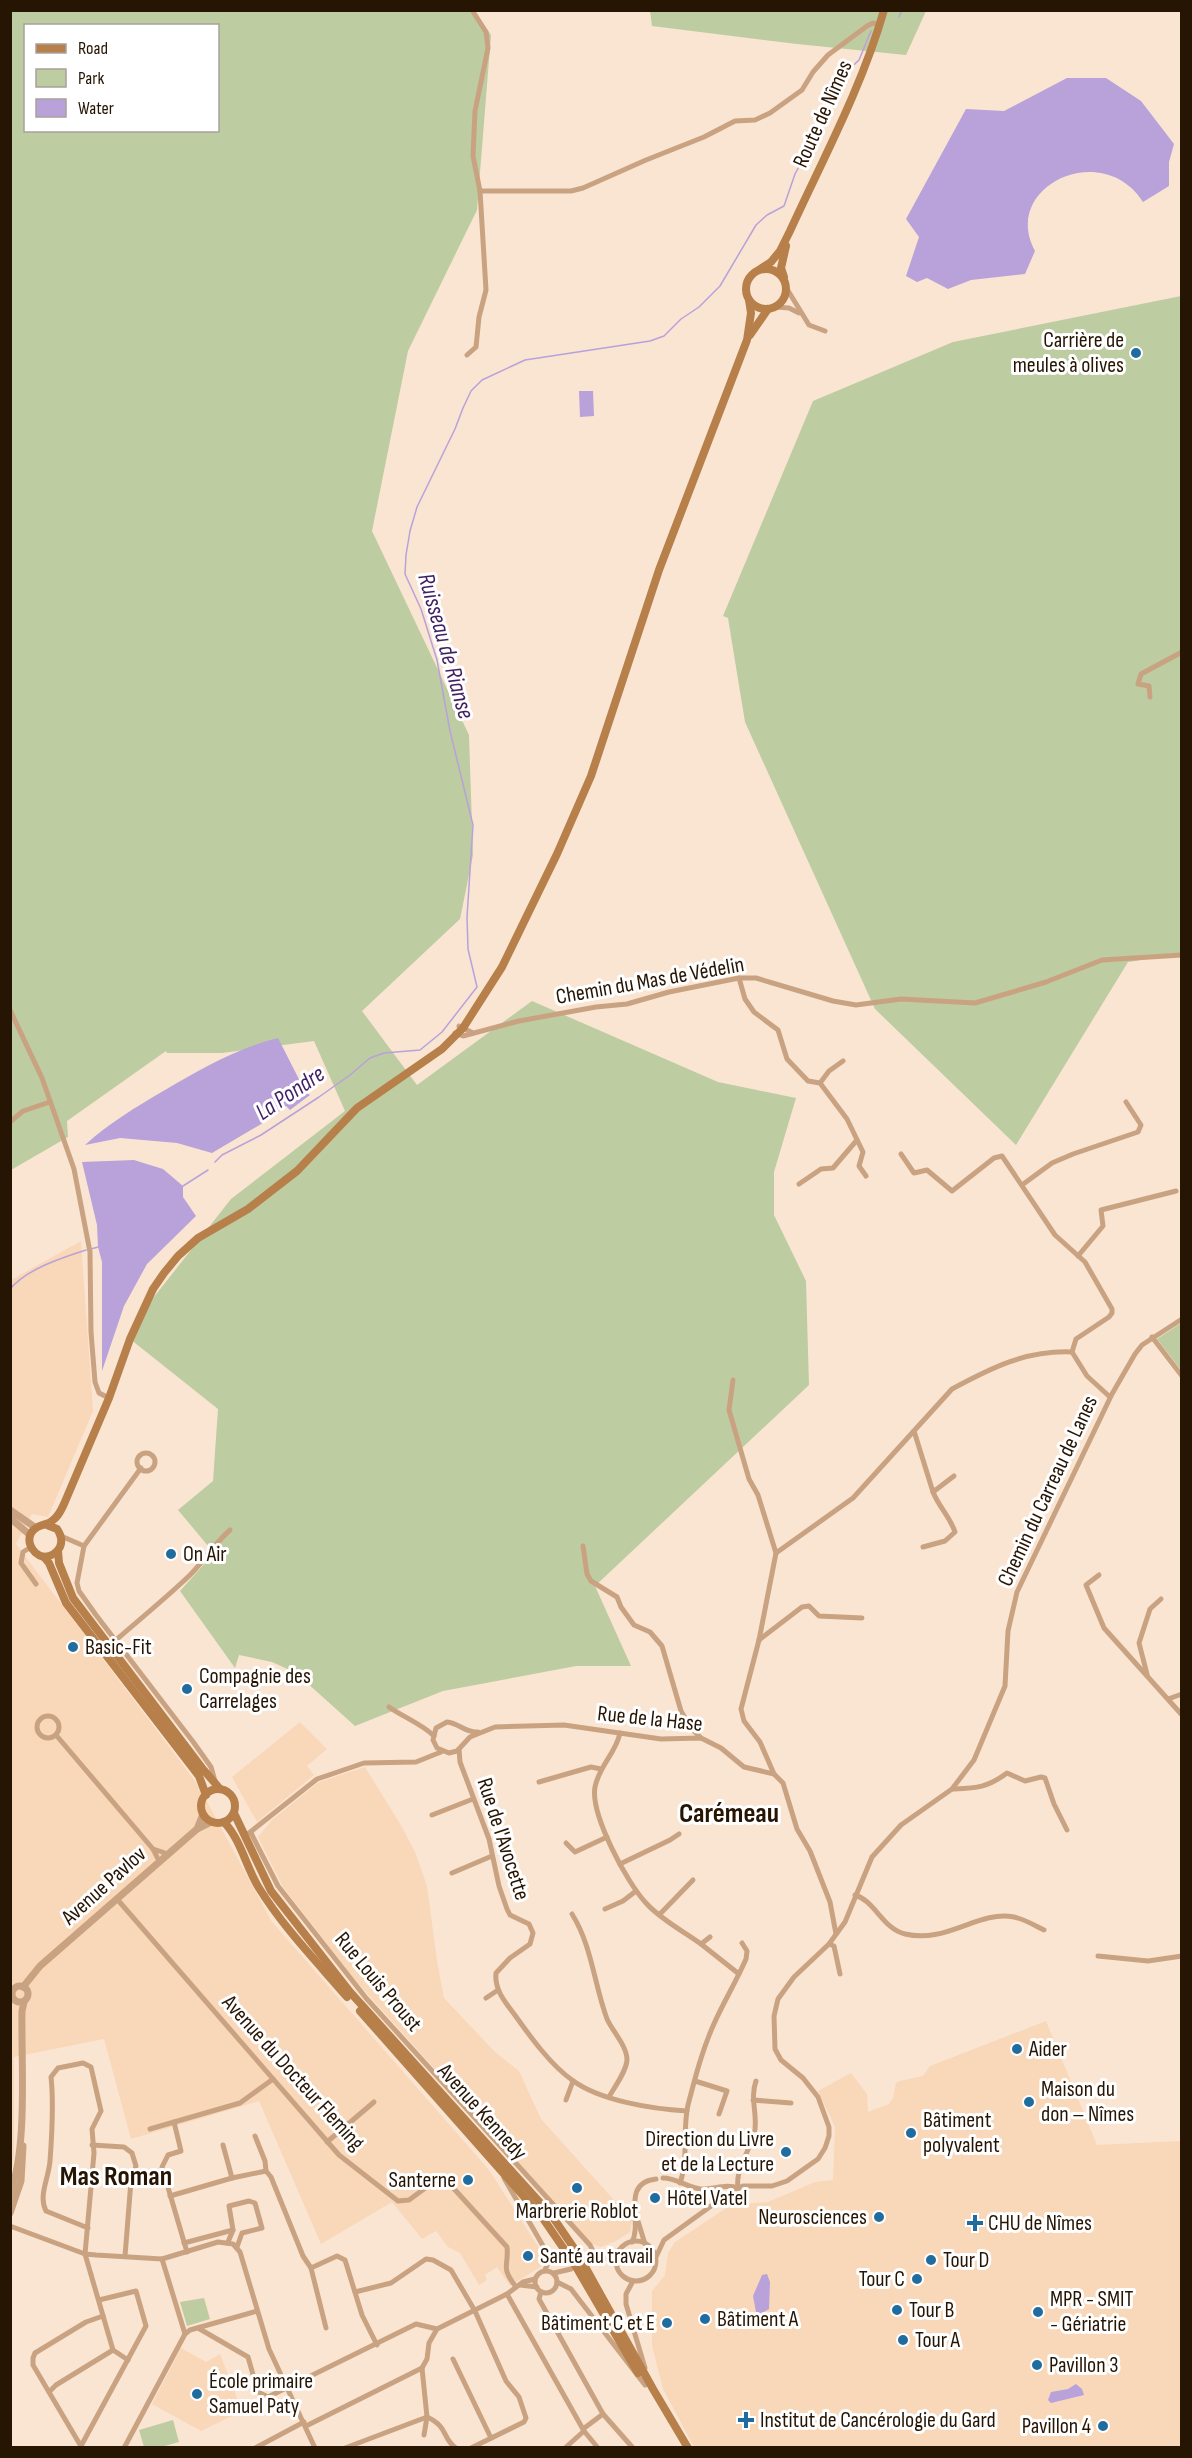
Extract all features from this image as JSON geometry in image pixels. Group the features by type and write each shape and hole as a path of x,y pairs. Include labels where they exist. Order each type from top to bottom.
{"main road":[{"name":"Route de Nîmes","path":"760,269 771,262 780,251 790,231 852,96 884,10"},
{"name":"Route de Nîmes","path":"784,279 781,268 790,231"},
{"path":"206,1795 199,1776 66,1603 49,1563 44,1557 35,1553 31,1547 33,1531 47,1525 59,1514 110,1395 130,1339 153,1289 178,1256 198,1238 240,1215 265,1197 297,1171 357,1108 432,1056 458,1030 480,1002 502,967 591,776 659,570 747,340 751,313 746,284 751,275 760,269 773,270 784,279 787,289 784,299 772,308 747,340"},
{"path":"749,300 757,307 772,308"},
{"path":"68,1494 60,1535 59,1563 73,1598 202,1768 218,1786 233,1798 234,1814 224,1822 211,1822 203,1814 201,1804 206,1795 218,1786"},
{"path":"47,1525 57,1529 60,1535"},
{"path":"44,1557 59,1549"},
{"name":"Avenue Kennedy","path":"234,1814 246,1833 271,1891 350,1992 552,2216 595,2282 682,2448"},
{"name":"Avenue Kennedy","path":"224,1822 244,1855 259,1887 303,1946 542,2217 575,2265 688,2448"}],"street":[{"path":"467,355 476,347 479,317 486,290 480,191 473,156 474,111 488,48 486,32 472,10"},
{"path":"480,191 571,191 583,188 735,122 755,120 789,102 802,90 813,72 828,55 867,26 873,23 880,25"},
{"path":"787,289 800,314 809,325 825,331"},
{"path":"772,308 789,308 800,314"},
{"path":"1150,698 1149,686 1138,684 1141,674 1182,652"},
{"name":"Chemin du Mas de Védelin","path":"458,1030 463,1036 475,1034 519,1021 596,1007 627,1004 669,992 739,978 756,978 833,1001 856,1005 901,999 975,1003 1046,982 1102,960 1182,955"},
{"path":"739,978 745,999 754,1012 778,1030 787,1059 808,1081 820,1083 847,1119 864,1155 859,1166 866,1176"},
{"path":"10,1010 42,1077 74,1169 89,1250 91,1332 96,1386 99,1393 110,1395"},
{"path":"820,1083 829,1071 843,1061"},
{"path":"1022,1185 1052,1163 1138,1132 1141,1125 1126,1101"},
{"path":"10,1122 23,1111 50,1102"},
{"path":"799,1184 820,1169 833,1168 857,1140"},
{"path":"901,1154 914,1173 927,1170 952,1191 994,1158 1002,1156 1055,1234 1078,1256 1095,1277 1112,1313 1076,1338 1072,1352 1087,1376 1110,1397"},
{"path":"1078,1256 1102,1226 1101,1210 1176,1191"},
{"name":"Chemin du Carreau de Lanes","path":"663,2178 671,2178 702,2189 771,2186 787,2181 818,2158 825,2148 829,2127 818,2097 803,2078 777,2055 773,2030 778,1999 794,1977 829,1944 845,1922 872,1857 901,1825 952,1789 974,1760 1005,1686 1008,1631 1017,1592 1110,1397 1134,1354 1152,1338 1182,1319"},
{"path":"1152,1338 1182,1376"},
{"path":"776,1553 853,1498 952,1389 1022,1356 1051,1351 1072,1352"},
{"path":"733,1380 729,1410 749,1479 758,1495 776,1553 759,1640 741,1709 744,1721 760,1742 774,1774 783,1783 797,1829 810,1851 830,1902 836,1934"},
{"path":"914,1431 933,1492 940,1508 952,1521 955,1532 945,1540 923,1546"},
{"path":"141,1468 84,1546 77,1583 79,1591 211,1767 218,1786"},
{"path":"933,1492 954,1476"},
{"path":"10,1510 33,1531"},
{"path":"10,1518 33,1531"},
{"path":"116,1640 188,1578 230,1530"},
{"path":"60,1535 72,1543 84,1546"},
{"path":"59,1549 72,1543"},
{"path":"583,1546 587,1574 591,1581 617,1597 634,1625 650,1632 662,1646 681,1711 691,1728 701,1738"},
{"path":"31,1547 23,1552 21,1563 36,1584"},
{"path":"1099,1575 1086,1585 1104,1628 1182,1715"},
{"path":"1148,1675 1139,1643 1150,1609 1161,1599"},
{"path":"759,1640 802,1607 809,1606 819,1616 862,1618"},
{"path":"1168,1699 1182,1694"},
{"path":"389,1707 411,1722 427,1729 434,1736"},
{"path":"49,1716 56,1720 59,1728 56,1735 49,1738 42,1736 38,1725 41,1719 49,1716"},
{"path":"427,1729 436,1728 447,1722 457,1724 469,1733 478,1732"},
{"name":"Rue de la Hase","path":"478,1732 495,1727 553,1724 661,1739 701,1738 713,1743 744,1767 774,1774"},
{"path":"436,1728 435,1745 441,1752"},
{"path":"461,1728 464,1742"},
{"path":"246,1833 317,1779 364,1763 416,1762 441,1752 449,1753 459,1749 464,1742 478,1732"},
{"path":"621,1733 613,1752 601,1769 595,1787 594,1802 620,1864 645,1903 739,1974"},
{"path":"56,1735 153,1849 159,1861"},
{"path":"429,1756 435,1745"},
{"name":"Rue de l'Avocette","path":"459,1749 460,1762 489,1839 507,1909 510,1915 529,1924 533,1933 530,1944 510,1958 496,1973 495,1984 498,1990"},
{"name":"Rue de l'Avocette","path":"449,1753 460,1762"},
{"path":"539,1782 591,1767 601,1769"},
{"path":"952,1789 978,1788 993,1784 1007,1773 1025,1781 1045,1778 1054,1804 1067,1830"},
{"path":"432,1815 474,1798"},
{"name":"Avenue Pavlov","path":"197,1829 203,1814"},
{"name":"Avenue Pavlov","path":"14,1998 28,1998 25,1988 36,1970 159,1861 197,1829 211,1822"},
{"name":"Rue Louis Proust","path":"246,1833 278,1886 366,1998 590,2245 592,2257"},
{"path":"620,1864 679,1834"},
{"path":"566,1843 575,1852 607,1837"},
{"path":"153,1849 168,1854"},
{"path":"452,1873 492,1856"},
{"path":"660,1914 693,1880"},
{"path":"605,1909 623,1901 636,1891"},
{"path":"855,1895 864,1898 881,1918 904,1934 938,1936 997,1917 1017,1918 1044,1930"},
{"name":"Avenue du Docteur Fleming","path":"117,1899 339,2155 398,2201 409,2200 440,2178 446,2180 507,2247 505,2264 508,2276 518,2286"},
{"path":"572,1914 588,1949 590,1964 608,2021 627,2056 624,2070 609,2097"},
{"path":"701,1944 710,1936"},
{"path":"680,2183 685,2171 687,2111 702,2055 746,1959 747,1951 742,1943"},
{"path":"829,1944 834,1946 840,1974"},
{"path":"1098,1956 1148,1960 1182,1956"},
{"path":"10,2213 21,2181 23,2150 21,2011 14,1998 16,1988 25,1988"},
{"path":"486,1998 498,1990 523,2027 573,2081 609,2097 651,2108 687,2111"},
{"path":"88,2228 46,2211 42,2203 50,2164 53,2097 51,2077 58,2068 83,2062 91,2067 101,2111 93,2123 94,2153 86,2254 113,2350 128,2360"},
{"path":"150,2129 240,2103 273,2079"},
{"path":"566,2100 573,2081"},
{"path":"695,2081 727,2091 719,2114"},
{"path":"664,2240 651,2273 640,2280 633,2281 622,2276 616,2263 619,2251 626,2244 632,2242 647,2245 664,2240 738,2188 737,2178 755,2128 753,2100 756,2081"},
{"path":"753,2100 791,2103"},
{"path":"327,2142 374,2102"},
{"path":"174,2122 181,2151 168,2155 162,2167 187,2252"},
{"path":"10,2193 17,2166 21,2123"},
{"path":"255,2136 265,2161 266,2171 271,2177 303,2256 311,2268 326,2328"},
{"path":"92,2145 124,2147 132,2152 136,2166 131,2181 125,2256"},
{"path":"223,2145 232,2178"},
{"path":"424,2435 427,2417 422,2368 427,2359 429,2343 437,2329 507,2294 528,2280 535,2279 545,2270 550,2258 499,2169"},
{"path":"170,2196 266,2171"},
{"path":"131,2181 164,2173"},
{"path":"632,2242 636,2234 633,2201 637,2189 646,2181 656,2179"},
{"path":"233,2244 242,2233 262,2228 255,2203 249,2201 230,2206 233,2244 268,2349 315,2448"},
{"path":"635,2214 655,2259"},
{"path":"10,2226 86,2254 162,2259 218,2242 233,2244"},
{"path":"184,2243 233,2230"},
{"path":"592,2257 619,2251"},
{"path":"311,2268 337,2256 345,2260 362,2315 376,2345"},
{"path":"592,2257 616,2263"},
{"path":"162,2259 185,2334"},
{"path":"355,2292 390,2283 426,2259 434,2260 451,2270 475,2311 507,2380 519,2397 526,2418 524,2422 471,2448"},
{"path":"518,2286 553,2291 557,2281 568,2271 554,2273 545,2270"},
{"path":"554,2273 557,2281 572,2289 649,2387"},
{"path":"535,2279 542,2291"},
{"path":"633,2281 626,2294 626,2304 649,2387"},
{"path":"82,2447 146,2326 136,2291 99,2300"},
{"path":"542,2291 539,2299 603,2414 633,2448"},
{"path":"507,2294 584,2430 598,2448"},
{"path":"124,2448 185,2334 257,2311"},
{"path":"82,2447 33,2365 33,2358 35,2353 86,2322 104,2316"},
{"path":"198,2328 248,2358 258,2392 268,2397 416,2324 437,2329"},
{"path":"50,2392 56,2385 113,2350"},
{"path":"453,2359 491,2438"},
{"path":"255,2448 422,2368"},
{"path":"565,2448 603,2414"},
{"path":"345,2448 427,2417 440,2422 452,2446 456,2448"}],"shaded area":[{"path":"81,1241 93,1411 48,1517 32,1514 16,1544 198,1785 272,1922 489,2170 548,2262 510,2286 497,2267 485,2275 487,2280 479,2285 460,2253 448,2247 436,2231 422,2239 392,2202 321,2244 259,2101 131,2139 104,2039 14,2057 14,2156 11,2175 11,1280"},
{"path":"300,1722 327,1749 307,1766 314,1775 257,1822 232,1777"},
{"path":"365,1767 402,1827 415,1852 427,1886 444,1998 495,2052 519,2071 541,2119 632,2220 630,2232 616,2241 601,2247 592,2244 355,1980 283,1887 258,1837 272,1820 319,1782"},
{"name":"CHU de Nîmes","path":"1046,2021 1097,2145 1181,2141 1181,2447 694,2447 663,2389 652,2346 652,2291 665,2275 668,2253 675,2242 731,2205 768,2202 815,2182 833,2180 835,2127 818,2091 851,2073 867,2094 868,2112 889,2104 893,2098 896,2083 923,2076 930,2066"},
{"name":"École primaire Samuel Paty","path":"181,2348 206,2362 220,2354 242,2411 201,2431 152,2404"}],"green space":[{"path":"11,11 475,11 491,35 477,210 408,351 372,531 469,735 473,855 460,919 362,1011 417,1085 532,1001 718,1082 796,1098 774,1172 774,1215 806,1281 809,1385 595,1586 631,1666 576,1666 443,1691 355,1726 296,1673 272,1662 239,1655 235,1668 180,1591 214,1553 178,1510 213,1481 218,1409 130,1339 154,1297 231,1199 345,1111 314,1041 222,1053 167,1053 166,1051 67,1121 68,1137 11,1170"},
{"path":"650,11 926,11 906,55 652,26"},
{"path":"1181,296 1181,954 1128,962 1016,1145 875,1009 745,722 728,618 723,616 813,401 953,342"},
{"path":"1181,1323 1181,1370 1157,1339"},
{"path":"204,2298 210,2319 187,2326 180,2302"},
{"path":"173,2420 179,2442 161,2447 144,2447 139,2430"}],"water":[{"path":"1067,78 1106,78 1141,101 1174,144 1169,162 1169,186 1143,202 1125,183 1104,174 1082,173 1060,178 1043,190 1031,207 1028,228 1035,251 1025,274 971,280 948,289 927,278 917,282 906,276 919,237 906,219 966,109 1004,111"},
{"path":"579,391 593,391 594,416 580,417"},
{"path":"278,1038 305,1091 310,1095 290,1110 286,1106 268,1120 212,1153 177,1143 120,1138 85,1145 123,1116 192,1074 234,1053"},
{"path":"134,1160 163,1169 183,1186 183,1197 196,1216 147,1264 124,1306 102,1371 102,1262 98,1247 97,1225 82,1162"},
{"path":"767,2274 770,2282 769,2309 760,2314 756,2312 753,2296 762,2275"},
{"path":"1076,2384 1082,2389 1084,2395 1051,2403 1048,2400 1051,2392 1068,2389"}],"waterway":[{"name":"Ruisseau de Rianse","path":"899,17 902,10"},
{"name":"Ruisseau de Rianse","path":"215,1162 222,1155 261,1135 319,1097 370,1058 384,1053 420,1050 442,1032 477,987 468,949 467,917 473,825 450,731 437,660 421,609 405,574 410,531 417,507 471,391 482,380 525,360 650,341 664,336 681,319 699,307 720,286 756,225 767,215 784,206 795,174 814,139 827,103 841,77 859,60 871,31"},
{"name":"La Pondre","path":"183,1186 208,1170"},
{"name":"La Pondre","path":"91,1249 98,1247"},
{"name":"La Pondre","path":"10,1289 35,1270 86,1250"}],"place":[{"name":"Carrière de meules à olives","path":"1136,353"},
{"name":"On Air","path":"171,1554"},
{"name":"Basic-Fit","path":"73,1647"},
{"name":"Compagnie des Carrelages","path":"187,1689"},
{"name":"Aider","path":"1017,2049"},
{"name":"Maison du don – Nîmes","path":"1029,2102"},
{"name":"Bâtiment polyvalent","path":"911,2133"},
{"name":"Direction du Livre et de la Lecture","path":"786,2152"},
{"name":"Santerne","path":"468,2180"},
{"name":"Marbrerie Roblot","path":"577,2188"},
{"name":"Hôtel Vatel","path":"655,2198"},
{"name":"Neurosciences","path":"879,2217"},
{"name":"CHU de Nîmes","path":"975,2223"},
{"name":"Santé au travail","path":"528,2256"},
{"name":"Tour D","path":"931,2260"},
{"name":"Tour C","path":"917,2279"},
{"name":"Tour B","path":"897,2310"},
{"name":"MPR - SMIT - Gériatrie","path":"1038,2312"},
{"name":"Bâtiment A","path":"705,2319"},
{"name":"Bâtiment C et E","path":"667,2323"},
{"name":"Tour A","path":"903,2340"},
{"name":"Pavillon 3","path":"1037,2365"},
{"name":"École primaire Samuel Paty","path":"197,2394"},
{"name":"Institut de Cancérologie du Gard","path":"746,2420"},
{"name":"Pavillon 4","path":"1103,2426"}],"district":[{"name":"Carémeau","path":"729,1813"},
{"name":"Mas Roman","path":"116,2176"}]}
